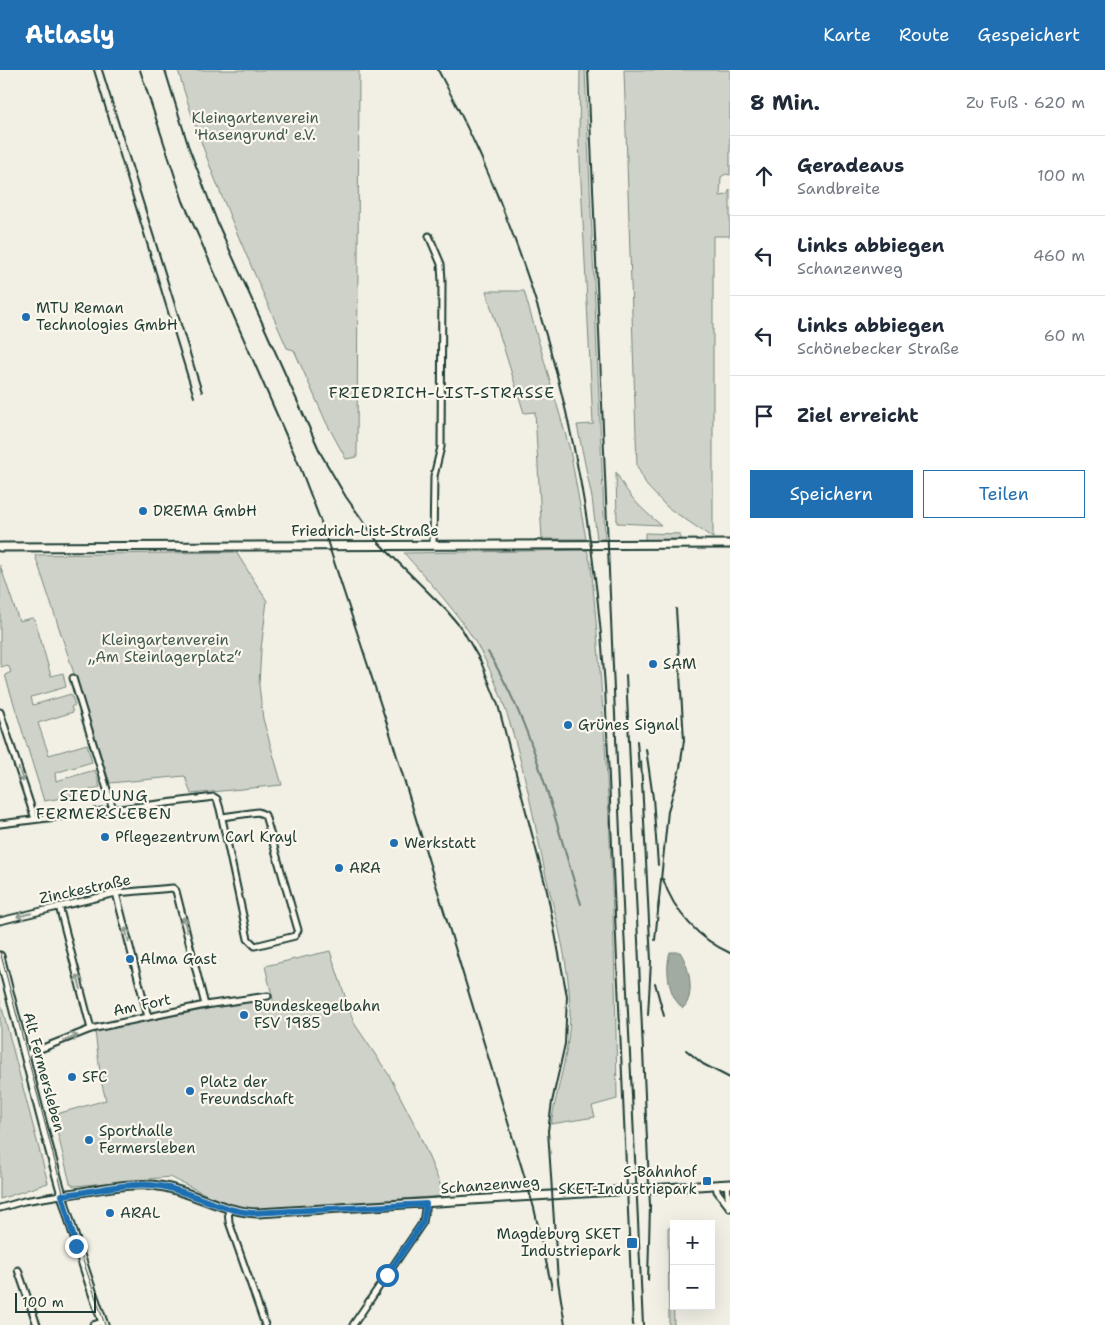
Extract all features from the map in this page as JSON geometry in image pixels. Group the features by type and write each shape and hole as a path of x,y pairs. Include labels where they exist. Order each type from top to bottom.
{"main road":[{"name":"Friedrich-List-Straße","path":"0,547 730,544"},
{"name":"Alt Fermersleben","path":"0,956 77,1249 103,1323"},
{"name":"Schanzenweg","path":"62,1195 130,1186 154,1185 180,1191 228,1209 264,1213 728,1184"}],"street":[{"path":"429,236 442,264 441,444 434,476 433,545"},
{"path":"73,678 113,809"},
{"path":"0,712 35,819"},
{"path":"0,824 214,797 217,799 220,809 251,944 255,946 295,936 298,930 265,816 258,812 222,817"},
{"name":"Zinckestraße","path":"0,921 116,893 175,889 205,1005"},
{"path":"116,893 148,1016"},
{"path":"59,906 91,1029"},
{"name":"Am Fort","path":"26,1055 91,1029 205,1005 268,996"},
{"path":"728,1184 730,1207"},
{"path":"716,1185 717,1191 730,1207"},
{"path":"0,1208 24,1201 62,1195"},
{"path":"353,1325 423,1222 426,1204"},
{"path":"228,1209 229,1222 265,1325"},
{"path":"18,1270 37,1325"},
{"path":"92,1325 103,1323"}],"green space":[{"name":"Kleingartenverein 'Hasengrund' e.V.","path":"178,70 359,70 357,457 346,459 326,422 294,350 287,348 214,176"},
{"path":"580,70 585,70 605,539 597,539 592,498 577,425 593,424 579,141"},
{"path":"624,70 730,70 730,175 726,174 721,177 720,196 727,195 730,189 730,236 713,236 713,538 667,507 647,486 637,466"},
{"path":"486,291 524,291 570,450 586,539 542,539 535,412 524,413"},
{"path":"616,472 635,501 661,525 617,523"},
{"path":"645,533 680,534 680,541 645,540"},
{"path":"587,550 591,565 597,631 606,765 612,898 617,1099 592,1106 595,1117 551,1124 568,1041 570,1013 568,977 562,942 517,748 497,686 469,632 438,591 404,553"},
{"name":"Kleingartenverein „Am Steinlagerplatz“","path":"236,552 267,601 259,685 263,719 282,785 191,794 185,776 110,783 35,555"},
{"path":"0,565 19,621 32,618 35,620 51,676 63,673 66,687 31,697 33,705 71,694 75,705 71,707 73,712 38,723 49,755 87,744 92,762 55,773 56,781 95,770 100,787 44,801 5,675 11,672 8,665 1,667 0,663"},
{"path":"330,951 354,1023 389,1075 417,1129 445,1196 255,1209 228,1205 170,1177 74,1186 70,1183 53,1115 106,1100 101,1081 95,1031 259,999 260,1004 269,1007 274,1004 265,966"},
{"path":"0,1000 48,1183 0,1199"},
{"path":"668,1228 670,1228 670,1310 674,1310 674,1325 669,1325"}],"shaded area":[{"path":"670,952 680,952 690,980 689,996 683,1008 674,997 669,982 668,966"}],"waterway":[{"path":"488,652 519,712 531,743 581,904"}],"tram line":[{"path":"0,951 73,1231 105,1325"}],"railway":[{"path":"94,70 194,397"},
{"path":"102,70 202,392"},
{"path":"140,70 183,201 300,467 321,522 389,730 534,1208 552,1288"},
{"path":"165,70 188,145 218,224 321,454 346,497 378,542 447,611 462,629 481,662 498,705 547,891 567,996 565,1044 552,1102 548,1131 558,1281 565,1325"},
{"path":"438,70 474,142 506,216 533,292 555,369 574,447 588,527 605,687 633,1325"},
{"path":"588,70 624,929 643,1325"},
{"path":"658,909 668,811 680,768 684,740 676,609"},
{"path":"626,675 650,1206 648,1280"},
{"path":"637,741 639,768"},
{"path":"646,749 653,798 658,865"},
{"path":"641,761 651,961 648,1015"},
{"path":"663,879 674,903 689,923 708,940 730,953"},
{"path":"655,940 659,902"},
{"path":"655,983 664,1016"},
{"path":"686,1050 703,1064 730,1078"}],"place":[{"name":"MTU Reman Technologies GmbH","path":"26,317"},
{"name":"DREMA GmbH","path":"143,511"},
{"name":"SAM","path":"653,664"},
{"name":"Grünes Signal","path":"568,725"},
{"name":"Pflegezentrum Carl Krayl","path":"105,837"},
{"name":"Werkstatt","path":"394,843"},
{"name":"ARA","path":"339,868"},
{"name":"Alma Gast","path":"130,959"},
{"name":"Bundeskegelbahn FSV 1985","path":"244,1015"},
{"name":"SFC","path":"72,1077"},
{"name":"Platz der Freundschaft","path":"190,1091"},
{"name":"Sporthalle Fermersleben","path":"89,1140"},
{"name":"S-Bahnhof SKET-Industriepark","path":"707,1181"},
{"name":"ARAL","path":"110,1213"},
{"name":"Magdeburg SKET Industriepark","path":"632,1243"}],"district":[{"name":"FRIEDRICH-LIST-STRASSE","path":"442,392"},
{"name":"SIEDLUNG FERMERSLEBEN","path":"104,804"}],"route":[{"path":"76,1246 62,1195 130,1186 154,1185 167,1187 228,1209 252,1213 426,1204 426,1214 423,1222 387,1275"}]}
